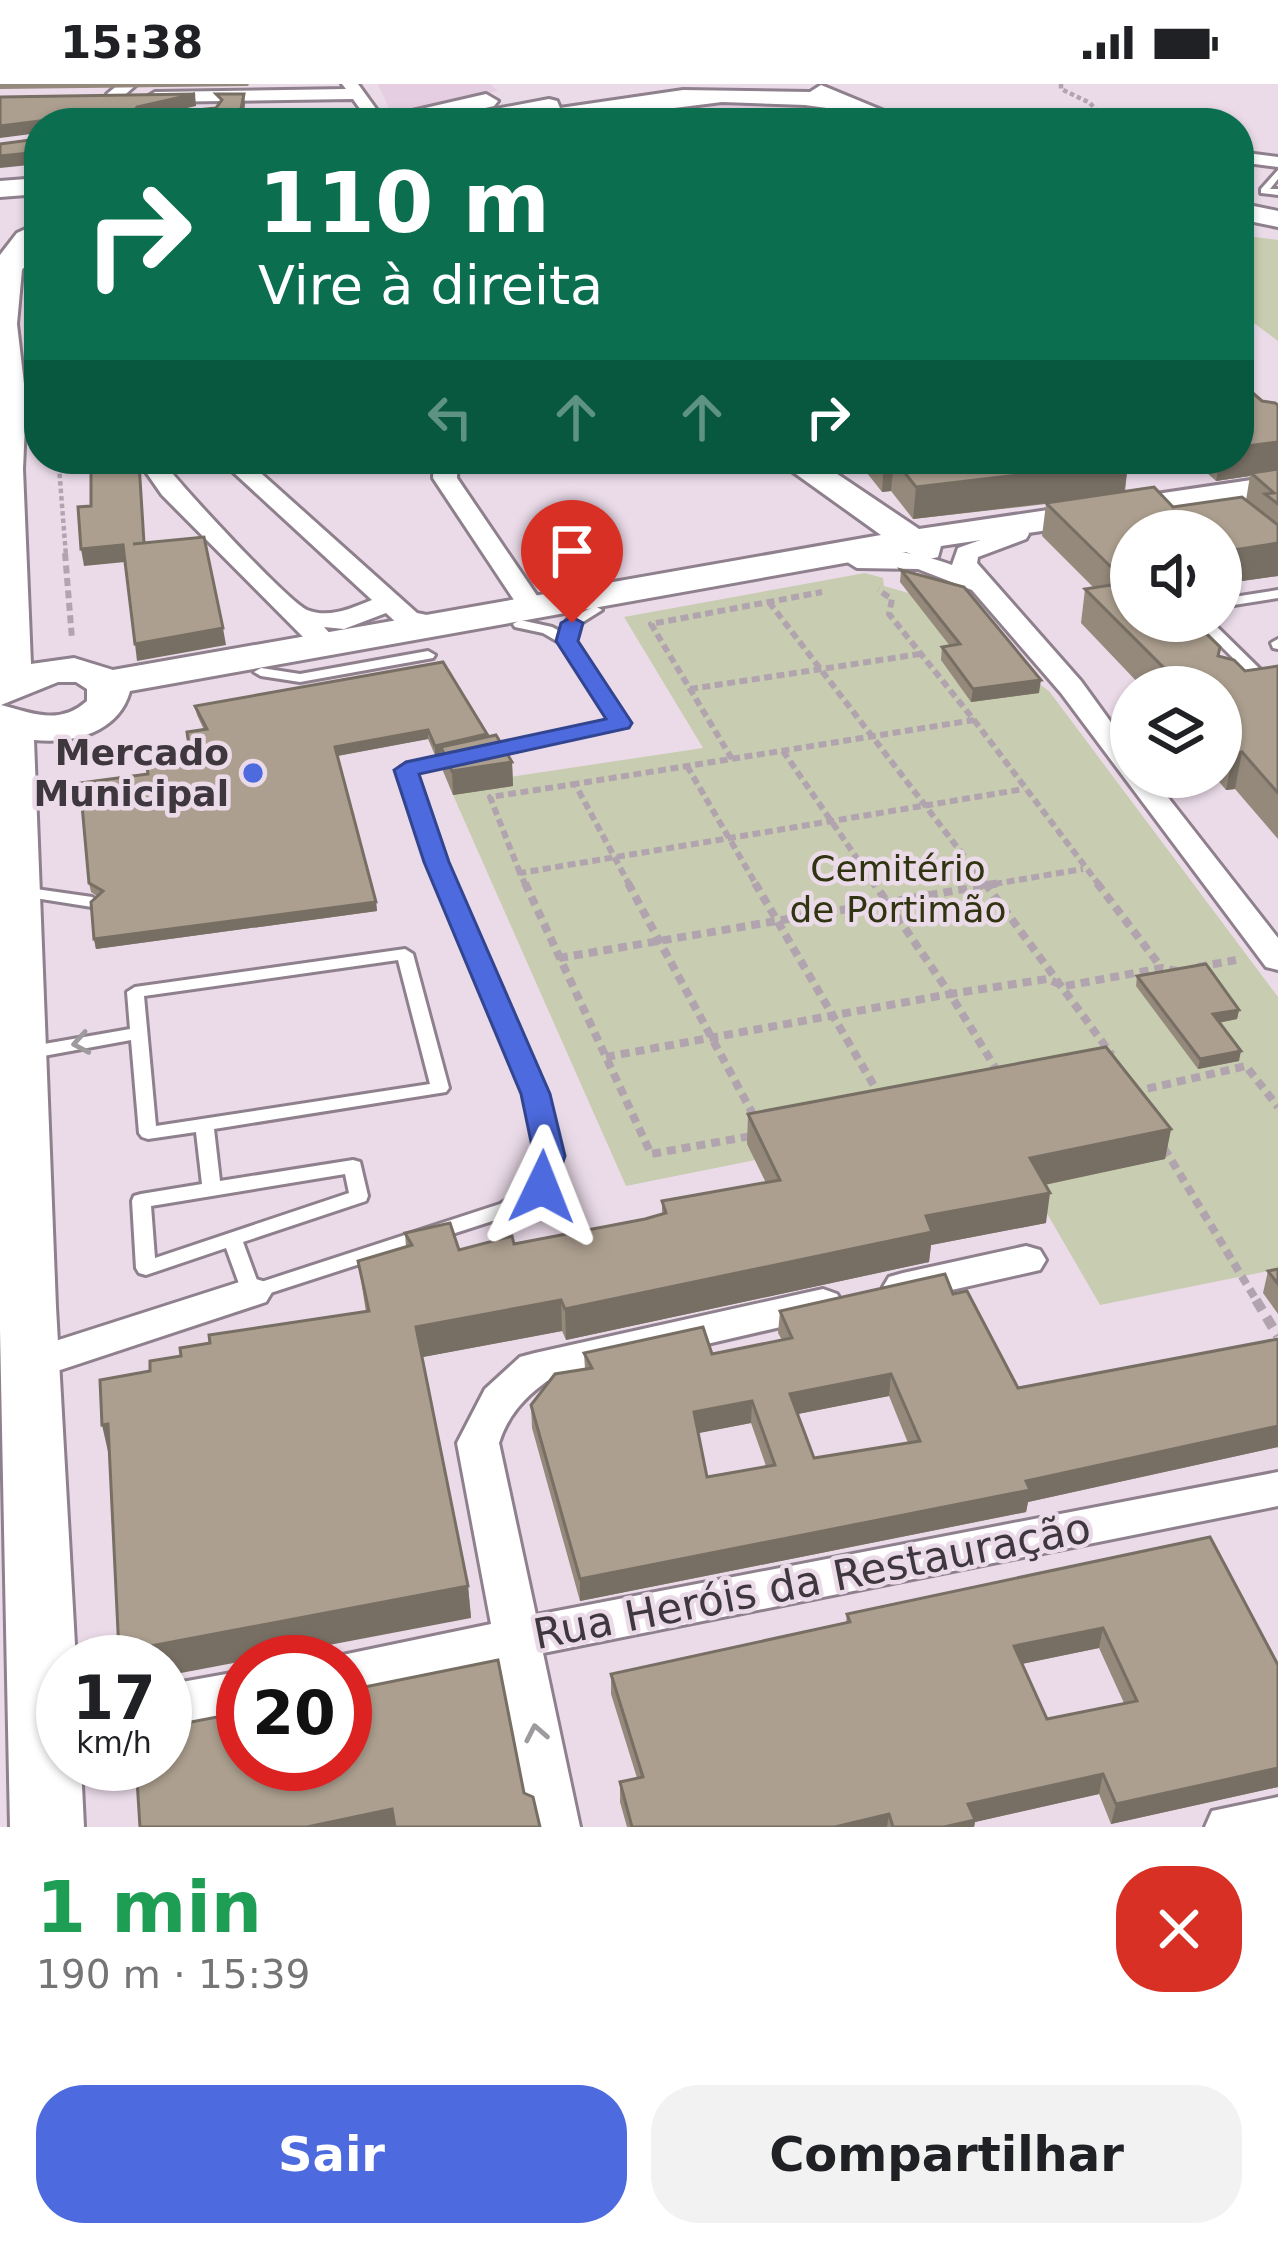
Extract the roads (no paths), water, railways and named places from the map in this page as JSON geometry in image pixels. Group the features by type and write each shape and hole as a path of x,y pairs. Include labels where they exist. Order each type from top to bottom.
{"street":[{"path":"90,98 122,90 253,84"},
{"path":"454,108 530,84"},
{"path":"506,108 626,84"},
{"path":"540,108 669,84"},
{"path":"800,84 836,108"},
{"path":"817,84 878,108"},
{"path":"600,108 709,88 783,90 830,108"},
{"path":"122,90 354,89"},
{"path":"4,244 2,313 12,420 11,622 24,689 12,857 23,1054 27,1307 48,1635"},
{"path":"159,474 328,646"},
{"path":"248,474 435,640"},
{"path":"445,474 526,616"},
{"path":"815,474 976,584"},
{"path":"919,544 1227,510 1278,490"},
{"path":"12,857 34,753 59,728 88,720 108,693 328,646 435,640 526,616 595,610 861,565 919,544 1278,490"},
{"path":"861,565 886,539 875,513"},
{"path":"1017,534 967,553 964,564 976,584 1110,729"},
{"path":"24,689 83,672 108,693 260,672 526,616 861,565 921,562 976,584"},
{"path":"298,617 344,621 389,602"},
{"path":"24,689 59,728"},
{"path":"1158,798 1278,961"},
{"path":"555,1827 478,1443 484,1420 505,1389 535,1368 563,1360 1026,1260"},
{"path":"33,1364 252,1292"},
{"name":"Rua Heróis da Restauração","path":"372,1667 1278,1490"},
{"path":"47,1827 49,1791"},
{"path":"1231,1827 1278,1820"}],"lane":[{"path":"1278,173 1264,190 1278,192"},
{"path":"1242,600 1278,594"},
{"path":"567,641 572,623 595,610"},
{"path":"232,1238 252,1292 507,1209 542,1187 549,1156 536,1094 436,862 406,770 621,723 567,641 526,616"},
{"path":"260,672 300,678 435,640"},
{"path":"1227,642 1271,680"},
{"path":"1242,685 1271,680"},
{"path":"12,857 92,902"},
{"path":"405,954 440,1088 204,1124 148,1133 135,992 405,954"},
{"path":"23,1054 139,1033"},
{"path":"204,1124 212,1189"},
{"path":"353,1166 359,1196 146,1268 142,1201 212,1189 353,1166"}],"place":[{"name":"Mercado Municipal","path":"253,773"}],"park label":[{"name":"Cemitério de Portimão","path":"898,888"}]}
